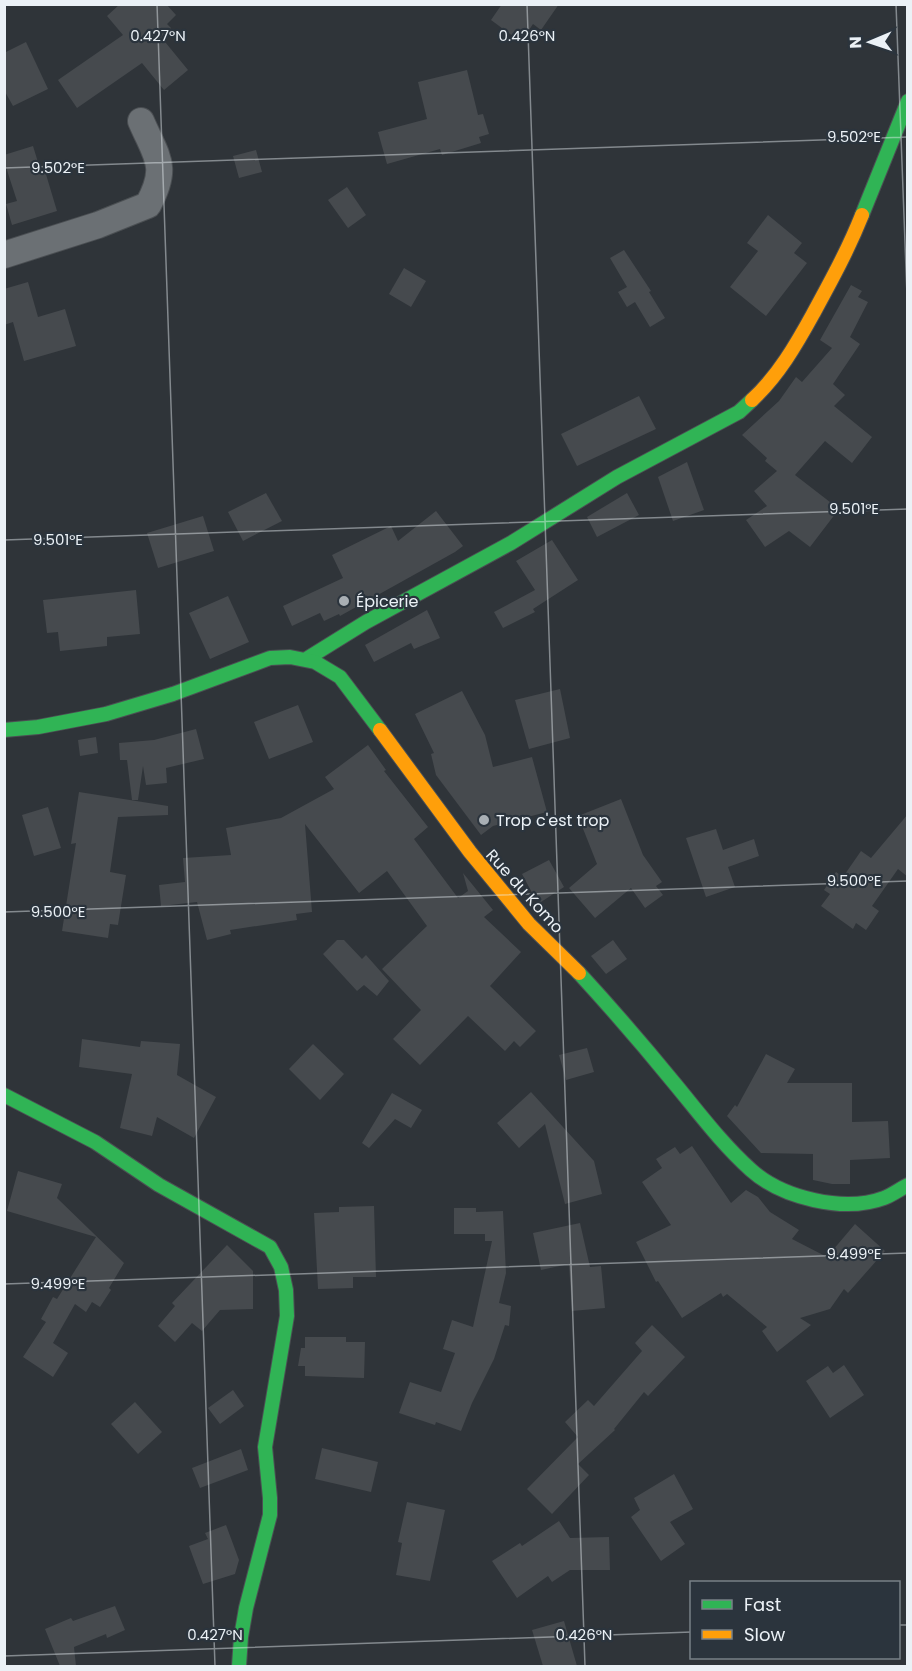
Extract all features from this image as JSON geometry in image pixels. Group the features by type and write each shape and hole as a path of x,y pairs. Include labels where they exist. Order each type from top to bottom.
{"street":[{"path":"308,657 366,622 511,543 616,477 739,412 766,387 796,344 846,255 908,101"},
{"path":"4,255 98,225 148,206 156,190 161,167 141,121"},
{"name":"Rue du Komo","path":"4,730 53,726 90,718 148,701 270,658 308,657 329,668 340,677 470,852 529,924 574,967 618,1015 724,1142 752,1171 781,1190 796,1196 830,1203 864,1203 884,1198 908,1185"},
{"path":"4,1095 95,1142 159,1185 270,1247 277,1256 288,1291 265,1446 270,1514 244,1613 238,1666"}],"building":[{"path":"120,4 166,4 176,15 167,24 171,28 161,37 188,70 164,90 142,63 77,108 58,80 123,35 107,16"},
{"path":"502,4 559,4 541,30 533,24 521,42 491,20"},
{"path":"26,42 48,89 13,106 4,90 4,53"},
{"path":"467,70 478,115 483,114 489,134 479,137 481,143 442,155 440,149 387,164 378,132 427,119 418,82"},
{"path":"33,146 41,172 45,171 57,211 12,225 6,204 17,201 4,155"},
{"path":"256,150 262,172 239,178 233,156"},
{"path":"347,187 366,215 348,228 328,200"},
{"path":"768,215 802,243 794,253 807,263 766,316 730,287 758,251 747,243"},
{"path":"624,250 651,291 649,292 665,318 650,327 635,302 627,307 618,292 627,287 610,258"},
{"path":"404,268 426,281 411,307 389,294"},
{"path":"28,282 38,317 65,309 76,346 24,361 13,322 4,325 4,289"},
{"path":"851,285 862,291 858,297 868,302 850,337 860,344 833,384 845,395 834,406 872,437 852,463 825,441 795,475 839,509 810,547 789,531 765,547 746,520 767,506 754,491 777,471 765,461 767,458 742,435 779,401 796,377 802,382 832,348 820,340"},
{"path":"639,396 656,429 577,466 561,434"},
{"path":"687,462 704,510 673,521 658,477"},
{"path":"266,493 282,521 243,541 228,512"},
{"path":"627,493 639,515 597,537 587,517"},
{"path":"436,511 463,546 340,616 339,614 324,621 320,613 292,626 283,606 343,578 332,555 391,526 398,541"},
{"path":"203,516 214,551 158,568 147,533"},
{"path":"552,540 578,580 533,609 535,612 503,628 494,612 535,590 516,561"},
{"path":"136,590 140,634 107,637 107,646 60,651 58,632 47,633 43,600"},
{"path":"228,596 249,642 210,659 189,613"},
{"path":"427,610 440,638 414,649 411,643 374,662 365,645"},
{"path":"560,689 570,738 529,749 515,700"},
{"path":"462,691 485,735 493,767 532,757 547,812 493,826 481,835 436,775 431,754 434,753 415,714"},
{"path":"298,705 313,742 269,759 254,722"},
{"path":"196,729 204,759 166,768 167,783 146,785 143,766 138,800 132,800 127,760 120,760 119,743 154,740"},
{"path":"96,737 98,753 80,756 78,740"},
{"path":"368,745 386,770 384,771 428,827 414,839 458,898 468,891 463,873 493,910 484,917 521,952 490,986 536,1031 520,1047 514,1041 505,1051 468,1016 420,1065 393,1039 421,1010 382,969 427,926 387,871 359,893 305,824 312,912 296,914 297,920 230,930 231,934 207,940 197,902 161,906 159,885 185,882 183,858 231,855 226,828 281,818 334,789 325,777"},
{"path":"79,792 168,806 168,815 118,817 110,872 126,875 118,925 110,924 108,938 62,931 76,843 71,844"},
{"path":"621,799 643,855 662,882 656,886 663,895 645,908 631,888 595,918 569,888 597,864 578,816"},
{"path":"48,807 61,848 34,856 22,815"},
{"path":"908,814 908,877 898,869 872,906 879,911 866,930 856,923 853,929 821,906 830,894 824,890 836,872 843,877 861,851 871,858"},
{"path":"716,829 723,850 754,839 759,856 728,867 735,887 706,897 686,838"},
{"path":"549,860 564,887 538,904 522,874"},
{"path":"337,940 344,940 362,959 366,955 389,981 377,996 364,985 357,991 323,954"},
{"path":"613,940 627,959 606,974 591,956"},
{"path":"82,1039 140,1047 141,1041 180,1044 177,1075 216,1097 194,1138 157,1117 152,1136 120,1128 132,1074 79,1067"},
{"path":"313,1044 344,1074 320,1100 289,1069"},
{"path":"587,1048 594,1072 566,1080 559,1055"},
{"path":"766,1054 795,1069 787,1083 852,1083 852,1122 888,1121 890,1158 850,1160 850,1184 832,1184 813,1180 813,1154 761,1153 727,1116 735,1105 737,1107"},
{"path":"531,1092 594,1161 602,1194 565,1204 545,1124 519,1148 497,1123"},
{"path":"392,1093 422,1110 411,1128 395,1119 369,1148 362,1143"},
{"path":"692,1146 731,1203 746,1190 758,1197 770,1212 799,1230 792,1239 827,1257 855,1224 885,1251 848,1293 844,1289 830,1309 800,1318 811,1325 777,1352 762,1331 767,1327 727,1294 723,1297 721,1293 682,1318 658,1281 656,1282 636,1242 671,1225 642,1182 662,1168 656,1159 675,1147 680,1154"},
{"path":"18,1171 62,1184 57,1198 124,1263 100,1307 92,1302 86,1312 75,1304 53,1343 68,1353 53,1377 23,1357 46,1322 41,1319 53,1297 57,1299 96,1237 7,1211"},
{"path":"374,1206 376,1277 353,1277 353,1288 318,1289 314,1213 339,1212 339,1207"},
{"path":"454,1208 476,1208 476,1212 503,1211 506,1273 499,1303 511,1306 509,1326 505,1325 494,1359 461,1431 399,1413 410,1382 441,1392 455,1353 443,1349 452,1320 473,1327 492,1241 485,1241 485,1234 454,1234"},
{"path":"580,1223 590,1267 601,1266 605,1308 572,1311 569,1264 541,1270 533,1233"},
{"path":"227,1245 253,1271 253,1309 220,1310 202,1331 192,1323 175,1342 158,1326 175,1306 172,1303"},
{"path":"652,1325 685,1357 648,1396 644,1392 615,1430 578,1464 589,1475 552,1514 527,1489 578,1437 565,1422 588,1400 594,1406 642,1351 635,1343"},
{"path":"305,1337 346,1337 346,1342 365,1342 364,1378 305,1376 305,1366 298,1366 301,1348 305,1348"},
{"path":"844,1365 864,1395 830,1418 806,1381 828,1366 833,1373"},
{"path":"233,1390 244,1406 220,1424 208,1408"},
{"path":"135,1402 162,1432 138,1454 111,1424"},
{"path":"322,1448 378,1462 371,1492 315,1479"},
{"path":"241,1449 248,1470 200,1488 192,1468"},
{"path":"674,1474 693,1509 670,1522 685,1544 661,1561 631,1517 640,1510 634,1498"},
{"path":"407,1502 445,1510 430,1581 396,1575 402,1543 398,1542"},
{"path":"559,1521 570,1538 609,1537 610,1570 570,1570 552,1582 548,1576 517,1598 492,1561 520,1543 522,1546"},
{"path":"226,1525 239,1560 235,1574 203,1584 189,1546 208,1539 205,1533"},
{"path":"115,1606 125,1630 107,1638 106,1634 74,1647 76,1666 60,1666 45,1629 71,1618 73,1621"},
{"path":"564,1621 577,1666 543,1666 532,1630"}],"traffic: fast":[{"path":"862,215 908,101"},
{"path":"308,658 366,622 511,543 617,477 739,412 752,400"},
{"path":"4,730 38,727 106,714 173,694 270,658 290,657 315,662 340,677 380,730"},
{"path":"579,973 721,1139 740,1160 764,1180 796,1195 814,1200 851,1204 884,1198 908,1185"},
{"path":"4,1095 95,1142 159,1185 270,1247 281,1267 286,1290 287,1316 265,1447 270,1515 246,1608 239,1666"}],"traffic: slow":[{"path":"752,400 786,360 800,337 839,265 862,215"},
{"path":"380,730 470,852 529,924 579,973"}],"place":[{"name":"Épicerie","path":"344,601"},
{"name":"Trop c'est trop","path":"484,820"}]}
